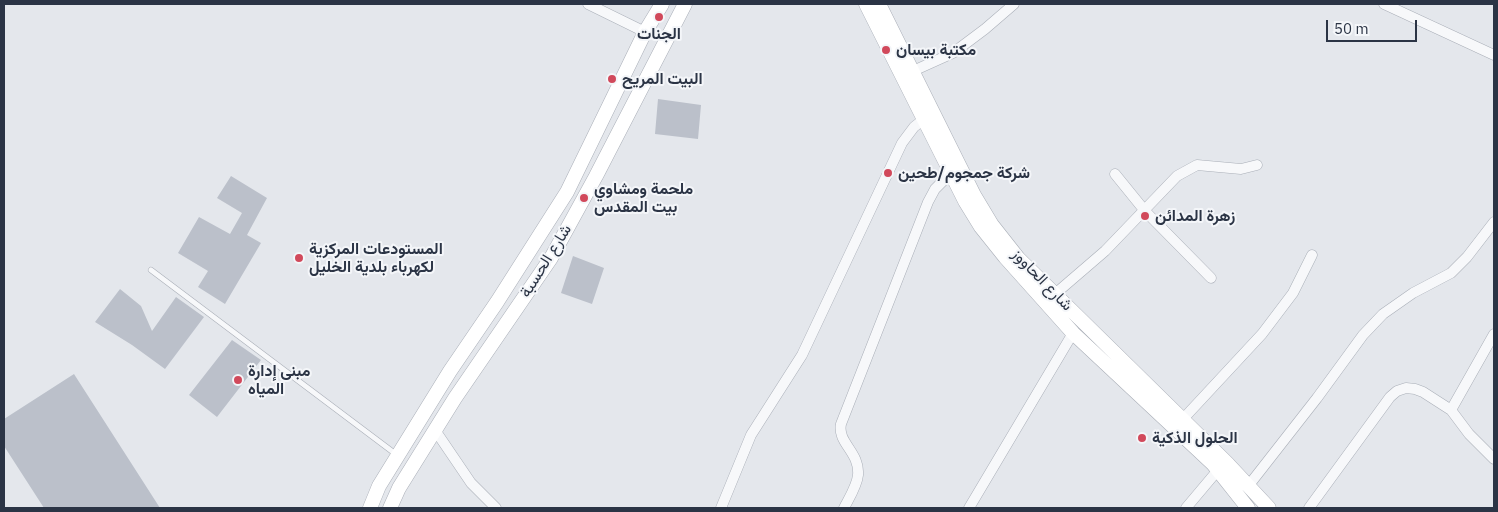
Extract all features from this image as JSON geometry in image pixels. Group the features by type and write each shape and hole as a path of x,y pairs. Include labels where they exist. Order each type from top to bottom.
{"main road":[{"name":"شارع الحسبة","path":"370,508 379,486 450,371 497,302 567,192 645,32 662,4"},
{"name":"شارع الحسبة","path":"390,508 399,488 455,398 551,258 596,176 685,4"},
{"name":"شارع الحاووز","path":"866,4 951,173 981,227 1004,257 1073,333 1218,470 1248,508"},
{"name":"شارع الحاووز","path":"879,4 974,195 992,225 1018,258 1249,485 1269,508"}],"street":[{"path":"588,4 645,32"},
{"path":"913,71 953,53 1014,4"},
{"path":"1384,4 1494,55"},
{"path":"721,508 752,435 802,355 902,143 914,127 924,118"},
{"path":"1055,294 1105,251 1177,176 1197,165 1240,169 1257,165"},
{"path":"844,508 858,478 858,470 854,454 841,435 841,424 928,202 935,189 951,173"},
{"path":"1115,174 1145,210 1211,278"},
{"path":"1249,485 1363,335 1383,314 1413,293 1451,273 1494,222"},
{"path":"1182,419 1262,334 1293,293 1312,255"},
{"path":"969,508 1073,333"},
{"path":"1450,410 1494,334"},
{"path":"1309,508 1394,394 1402,389 1415,389 1423,392 1450,410 1469,434 1494,459"},
{"path":"435,430 471,483 496,508"},
{"path":"1186,508 1218,470"}],"lane":[{"path":"151,270 398,455"}],"building":[{"path":"658,99 701,105 698,139 655,134"},
{"path":"231,176 267,198 247,235 261,243 225,304 198,287 208,271 178,253 199,217 230,234 242,213 217,198"},
{"path":"573,256 604,268 592,304 561,293"},
{"path":"120,289 141,306 152,331 176,297 204,317 165,369 132,345 95,322"},
{"path":"232,340 261,360 217,417 189,395"},
{"path":"74,374 160,508 44,508 4,446 4,419"}],"place":[{"name":"الجنات","path":"659,17"},
{"name":"مكتبة بيسان","path":"886,50"},
{"name":"البيت المريح","path":"612,79"},
{"name":"شركة جمجوم/طحين","path":"888,173"},
{"name":"ملحمة ومشاوي بيت المقدس","path":"584,198"},
{"name":"زهرة المدائن","path":"1145,216"},
{"name":"المستودعات المركزية لكهرباء بلدية الخليل","path":"299,258"},
{"name":"مبنى إدارة المياه","path":"238,380"},
{"name":"الحلول الذكية","path":"1142,438"}]}
